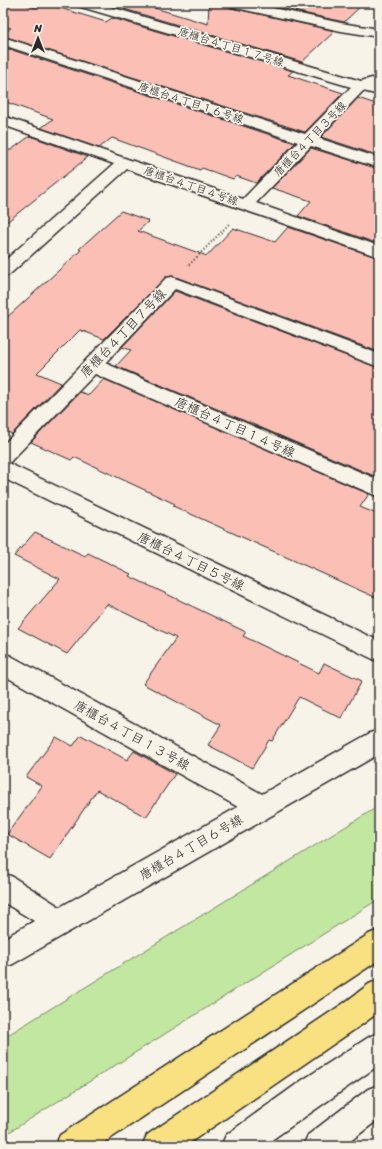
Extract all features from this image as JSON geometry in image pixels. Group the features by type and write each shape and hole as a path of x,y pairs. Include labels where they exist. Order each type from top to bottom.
{"highway":[{"path":"71,1146 379,944"},
{"path":"158,1146 348,1018 379,994"}],"street":[{"name":"唐櫃台４丁目１７号線","path":"82,3 379,91"},
{"path":"241,4 341,27 379,33"},
{"name":"唐櫃台４丁目１６号線","path":"3,41 379,163"},
{"name":"唐櫃台４丁目３号線","path":"246,205 360,86 379,80"},
{"path":"3,137 10,123"},
{"name":"唐櫃台４丁目４号線","path":"10,123 379,252"},
{"path":"3,271 125,163"},
{"name":"唐櫃台４丁目７号線","path":"3,456 172,282 379,362"},
{"name":"唐櫃台４丁目１４号線","path":"92,365 379,490"},
{"name":"唐櫃台４丁目５号線","path":"3,469 379,652"},
{"name":"唐櫃台４丁目１３号線","path":"3,663 262,807"},
{"name":"唐櫃台４丁目６号線","path":"3,954 379,741"},
{"path":"3,886 59,922"},
{"path":"237,1146 312,1092 379,1047"},
{"path":"319,1146 379,1100"}],"path":[{"path":"172,282 246,205"}],"green space":[{"path":"379,806 379,899 3,1136 3,1038"}],"building":[{"path":"3,3 21,3 36,8 44,3 106,22 112,18 293,71 288,75 343,93 305,132 3,36 3,34 11,28 3,26"},
{"path":"133,3 138,3 208,24 209,3 225,3 227,7 335,31 302,62 124,9"},
{"path":"257,3 364,3 344,22"},
{"path":"3,47 295,143 256,183 236,176 233,179 202,168 200,170 112,138 99,148 41,128 53,119 3,101"},
{"path":"358,98 379,105 379,156 321,137"},
{"path":"30,136 88,157 3,225 3,150 11,150"},
{"path":"311,148 379,169 379,244 298,216 311,201 272,188"},
{"path":"121,211 149,221 138,231 207,256 233,228 275,242 288,227 379,258 379,352 173,276 166,277 104,339 80,330 37,373 61,383 12,434 3,430 3,321 81,250 79,249"},
{"path":"175,291 379,368 379,478 116,366 131,350 122,347"},
{"path":"104,379 369,494 360,507 379,515 379,599 173,506 175,504 74,457 71,460 31,442 80,392 89,395"},
{"path":"35,532 85,556 88,553 131,574 129,576 246,632 243,636 319,673 324,663 362,681 341,718 299,697 272,741 269,740 252,768 208,745 221,725 143,684 176,638 107,604 67,654 18,628 60,579 14,556"},
{"path":"81,735 127,760 134,751 175,774 146,817 97,790 50,859 7,834 42,786 26,777 56,737 73,746"}]}
